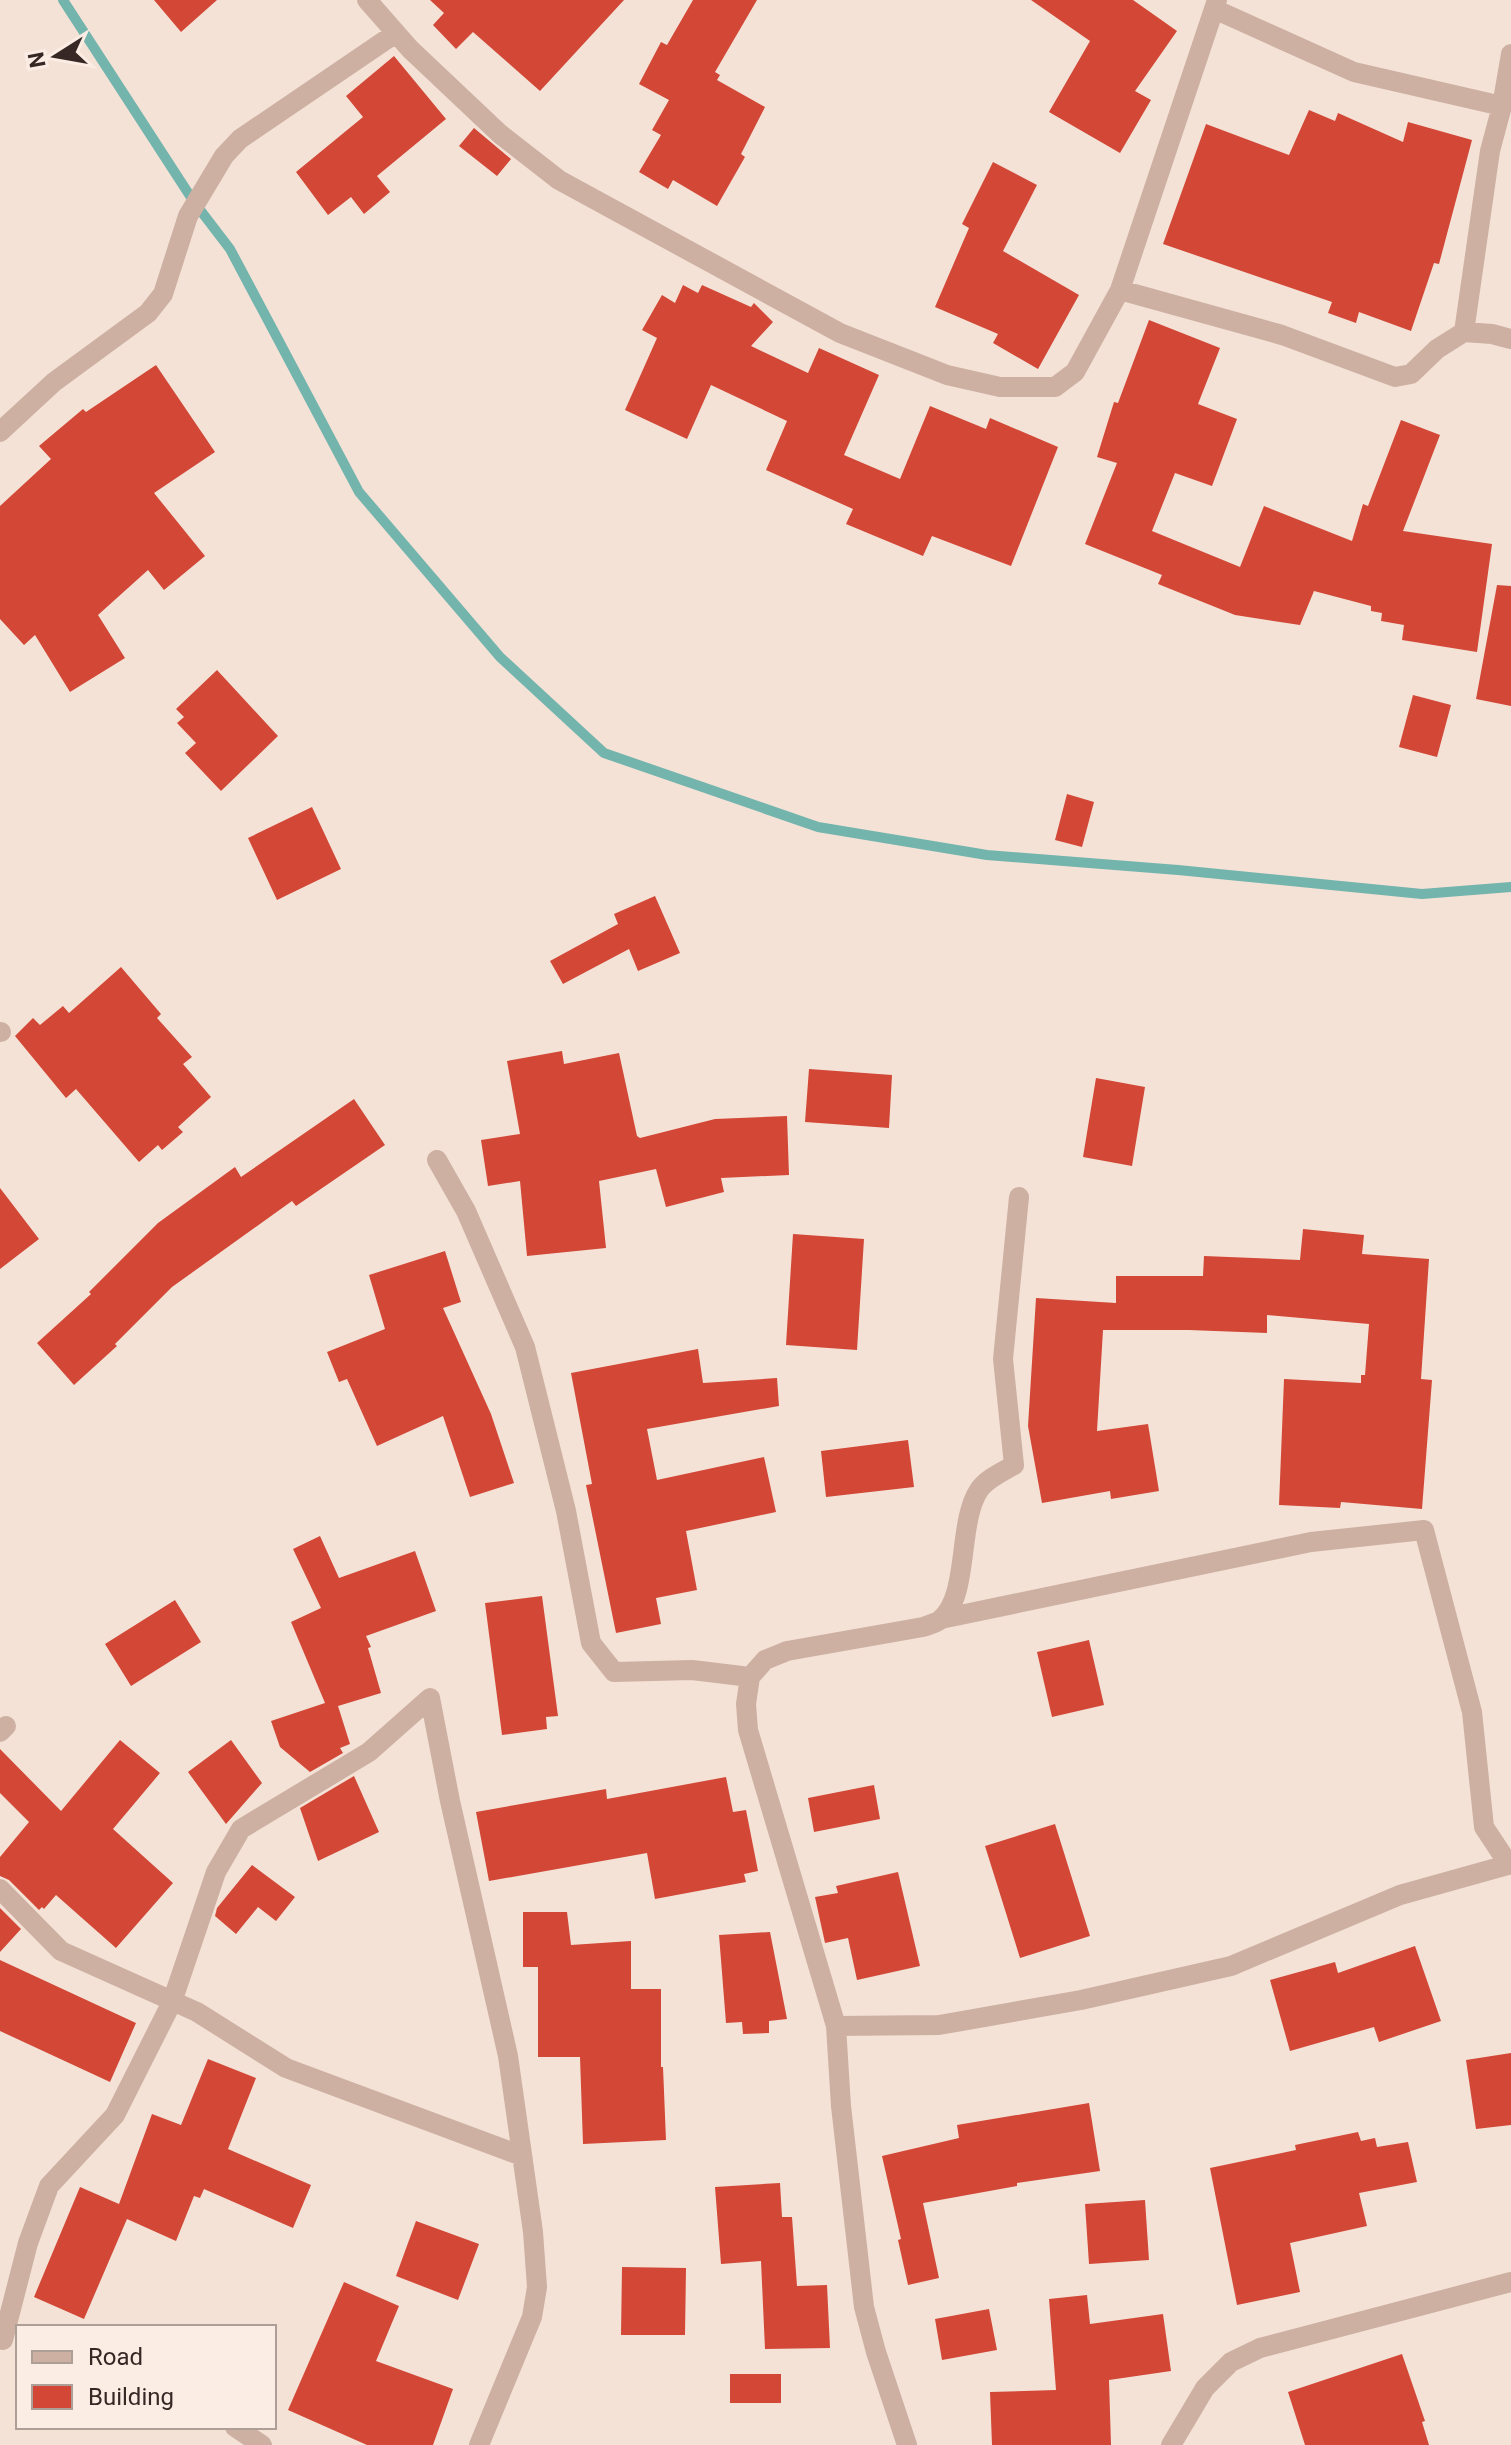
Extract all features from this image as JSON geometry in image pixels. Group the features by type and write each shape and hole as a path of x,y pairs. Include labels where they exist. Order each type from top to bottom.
{"street":[{"path":"367,0 396,33 500,134 559,180 840,333 947,375 1000,387 1055,387 1075,372 1120,290 1216,5 1354,72 1502,106"},
{"path":"0,432 54,382 148,313 163,294 188,216 224,156 240,139 396,33"},
{"path":"1464,332 1490,151 1511,54"},
{"path":"1120,290 1282,335 1395,377 1411,374 1437,349 1464,332 1511,339"},
{"path":"437,1160 466,1211 525,1347 566,1511 591,1643 614,1672 692,1670 750,1677"},
{"path":"941,1619 954,1601 970,1510 979,1489 1014,1465 1003,1359 1019,1197"},
{"path":"836,2026 939,2025 1081,2000 1231,1966 1400,1895 1510,1865 1484,1827 1472,1712 1424,1530 1311,1542 941,1619 923,1627 787,1651 765,1660 750,1677 746,1704 748,1730 836,2026 841,2106 864,2307 907,2445"},
{"path":"7,2342 28,2243 49,2186 115,2115 172,2002 216,1872 241,1829 369,1752 430,1698 508,2056 533,2232 537,2287 532,2317 479,2445"},
{"path":"0,1889 61,1951 197,2012 286,2068 522,2156"},
{"path":"1171,2445 1205,2388 1231,2362 1260,2348 1511,2282"},
{"path":"238,2429 262,2445"}],"building":[{"path":"154,0 217,0 181,32"},
{"path":"430,0 624,0 540,91 473,32 456,49 433,25 444,13"},
{"path":"693,0 757,0 715,72 720,75 717,80 765,107 741,154 745,157 717,206 673,180 668,189 639,172 661,135 652,130 669,100 639,84 661,42 667,45"},
{"path":"1031,0 1133,0 1177,31 1135,91 1151,100 1120,153 1049,112 1090,41"},
{"path":"394,56 446,119 377,176 390,192 364,214 351,197 328,215 296,172 363,117 346,96"},
{"path":"1309,110 1335,121 1338,113 1403,142 1408,122 1472,140 1439,264 1434,263 1411,331 1359,312 1356,323 1328,313 1332,302 1163,244 1206,124 1289,155"},
{"path":"474,128 511,159 497,176 459,146"},
{"path":"993,162 1037,185 1003,251 1079,295 1038,369 993,343 998,334 935,307 969,228 962,224"},
{"path":"683,285 698,293 702,285 751,307 754,303 773,322 751,346 808,373 819,348 879,375 844,455 900,479 930,406 986,429 990,418 1058,447 1011,566 932,536 923,556 846,524 853,509 766,470 787,421 711,385 687,439 625,410 657,338 642,330 662,295 675,303"},
{"path":"1149,320 1220,348 1198,404 1237,419 1212,486 1175,473 1152,531 1240,567 1264,506 1352,541 1363,504 1368,506 1401,420 1440,435 1403,531 1492,544 1477,652 1402,640 1404,625 1381,621 1382,613 1371,611 1371,606 1314,591 1300,625 1235,615 1158,584 1162,575 1085,544 1117,463 1097,457 1114,402 1118,403"},
{"path":"156,365 215,452 154,493 205,556 164,590 148,570 98,615 125,658 70,692 35,635 24,645 0,619 0,506 51,459 39,446 83,409 86,412"},
{"path":"1497,585 1511,586 1511,706 1476,699"},
{"path":"217,670 278,736 221,791 185,753 196,743 177,723 184,717 176,709"},
{"path":"1413,695 1451,705 1437,757 1399,747"},
{"path":"1067,794 1094,802 1082,847 1055,840"},
{"path":"312,807 341,869 277,900 248,838"},
{"path":"655,896 680,953 638,971 629,949 563,984 550,961 618,924 614,914"},
{"path":"121,967 161,1014 157,1018 192,1057 183,1064 211,1097 178,1127 183,1132 162,1150 158,1145 139,1162 76,1089 66,1098 15,1036 33,1018 40,1025 63,1006 69,1013"},
{"path":"562,1051 564,1064 619,1053 637,1136 640,1138 715,1119 787,1116 789,1175 721,1178 724,1192 666,1207 656,1169 599,1181 606,1248 527,1256 520,1181 488,1186 481,1140 520,1134 507,1061"},
{"path":"809,1069 892,1075 889,1128 805,1122"},
{"path":"1096,1078 1145,1087 1132,1166 1083,1157"},
{"path":"354,1099 385,1145 296,1206 292,1201 172,1287 115,1344 117,1346 74,1385 37,1343 91,1294 89,1292 158,1223 235,1167 241,1177"},
{"path":"0,1188 39,1239 0,1269"},
{"path":"1303,1229 1364,1235 1362,1254 1429,1259 1421,1379 1432,1380 1422,1509 1341,1502 1340,1508 1279,1505 1284,1379 1361,1383 1361,1375 1365,1375 1369,1324 1267,1315 1267,1333 1103,1330 1097,1431 1148,1424 1159,1491 1111,1499 1110,1491 1042,1503 1028,1426 1036,1298 1116,1303 1116,1276 1203,1276 1204,1256 1300,1260"},
{"path":"793,1234 864,1239 857,1350 786,1345"},
{"path":"445,1251 461,1302 443,1308 491,1414 514,1483 470,1497 443,1416 377,1446 347,1379 339,1382 327,1352 385,1329 369,1275"},
{"path":"698,1349 703,1383 777,1378 779,1406 647,1429 657,1480 764,1457 776,1512 686,1531 697,1590 656,1598 661,1624 616,1633 586,1485 592,1484 571,1373"},
{"path":"908,1440 914,1487 826,1497 821,1451"},
{"path":"320,1536 339,1578 415,1551 436,1611 366,1636 381,1693 338,1706 350,1744 340,1748 343,1753 310,1772 280,1747 271,1721 325,1703 291,1622 321,1608 293,1549"},
{"path":"542,1596 558,1716 546,1717 547,1729 502,1735 485,1603"},
{"path":"175,1600 201,1642 131,1686 105,1644"},
{"path":"1089,1640 1104,1705 1052,1717 1037,1652"},
{"path":"120,1740 160,1773 113,1829 173,1883 116,1948 56,1895 44,1909 39,1910 9,1880 0,1876 0,1857 29,1822 0,1793 0,1749 61,1811"},
{"path":"231,1740 262,1783 226,1824 188,1772"},
{"path":"354,1776 379,1832 318,1861 300,1808"},
{"path":"726,1777 733,1812 746,1810 758,1871 744,1874 746,1882 655,1899 647,1853 489,1881 476,1812 606,1789 607,1799"},
{"path":"874,1785 880,1819 814,1832 808,1798"},
{"path":"1055,1824 1090,1936 1020,1958 985,1846"},
{"path":"252,1865 295,1897 276,1921 258,1907 236,1934 215,1916 217,1908"},
{"path":"898,1872 920,1966 857,1980 848,1938 825,1943 815,1897 838,1893 836,1886"},
{"path":"0,1908 21,1929 0,1952"},
{"path":"523,1912 567,1912 571,1945 631,1941 631,1989 661,1989 661,2067 666,2140 583,2144 580,2057 538,2057 538,1967 523,1967"},
{"path":"770,1932 787,2019 769,2021 769,2033 743,2034 742,2022 726,2023 719,1935"},
{"path":"1415,1946 1441,2021 1379,2042 1374,2027 1290,2051 1270,1980 1335,1962 1338,1973"},
{"path":"0,1960 136,2023 110,2082 0,2031"},
{"path":"1511,2053 1511,2125 1476,2129 1466,2060"},
{"path":"208,2059 256,2078 228,2149 311,2185 293,2228 204,2189 200,2198 194,2196 176,2241 127,2219 84,2319 34,2297 80,2187 119,2204 152,2114 181,2125"},
{"path":"1089,2103 1100,2171 1017,2183 1017,2186 923,2203 939,2278 908,2285 882,2156 959,2138 957,2125"},
{"path":"1358,2132 1361,2141 1375,2138 1377,2147 1408,2142 1417,2182 1359,2193 1367,2226 1290,2243 1300,2292 1237,2305 1210,2168 1296,2150 1295,2145"},
{"path":"780,2183 782,2217 792,2217 797,2286 827,2285 830,2348 765,2349 761,2261 721,2264 715,2187"},
{"path":"1145,2200 1149,2260 1089,2264 1085,2204"},
{"path":"416,2221 479,2244 458,2300 396,2276"},
{"path":"622,2267 686,2268 685,2335 621,2335"},
{"path":"344,2282 399,2306 376,2361 453,2389 433,2445 367,2445 288,2410"},
{"path":"1087,2295 1090,2324 1163,2314 1171,2371 1109,2380 1111,2445 992,2445 990,2392 1056,2390 1049,2299"},
{"path":"989,2309 997,2350 942,2360 935,2319"},
{"path":"1402,2354 1425,2421 1422,2422 1429,2445 1305,2445 1288,2392"},
{"path":"730,2374 781,2374 781,2403 730,2403"}],"waterway":[{"path":"63,0 194,202 230,249 359,492 500,657 604,753 818,827 987,855 1422,894 1511,887"}]}
